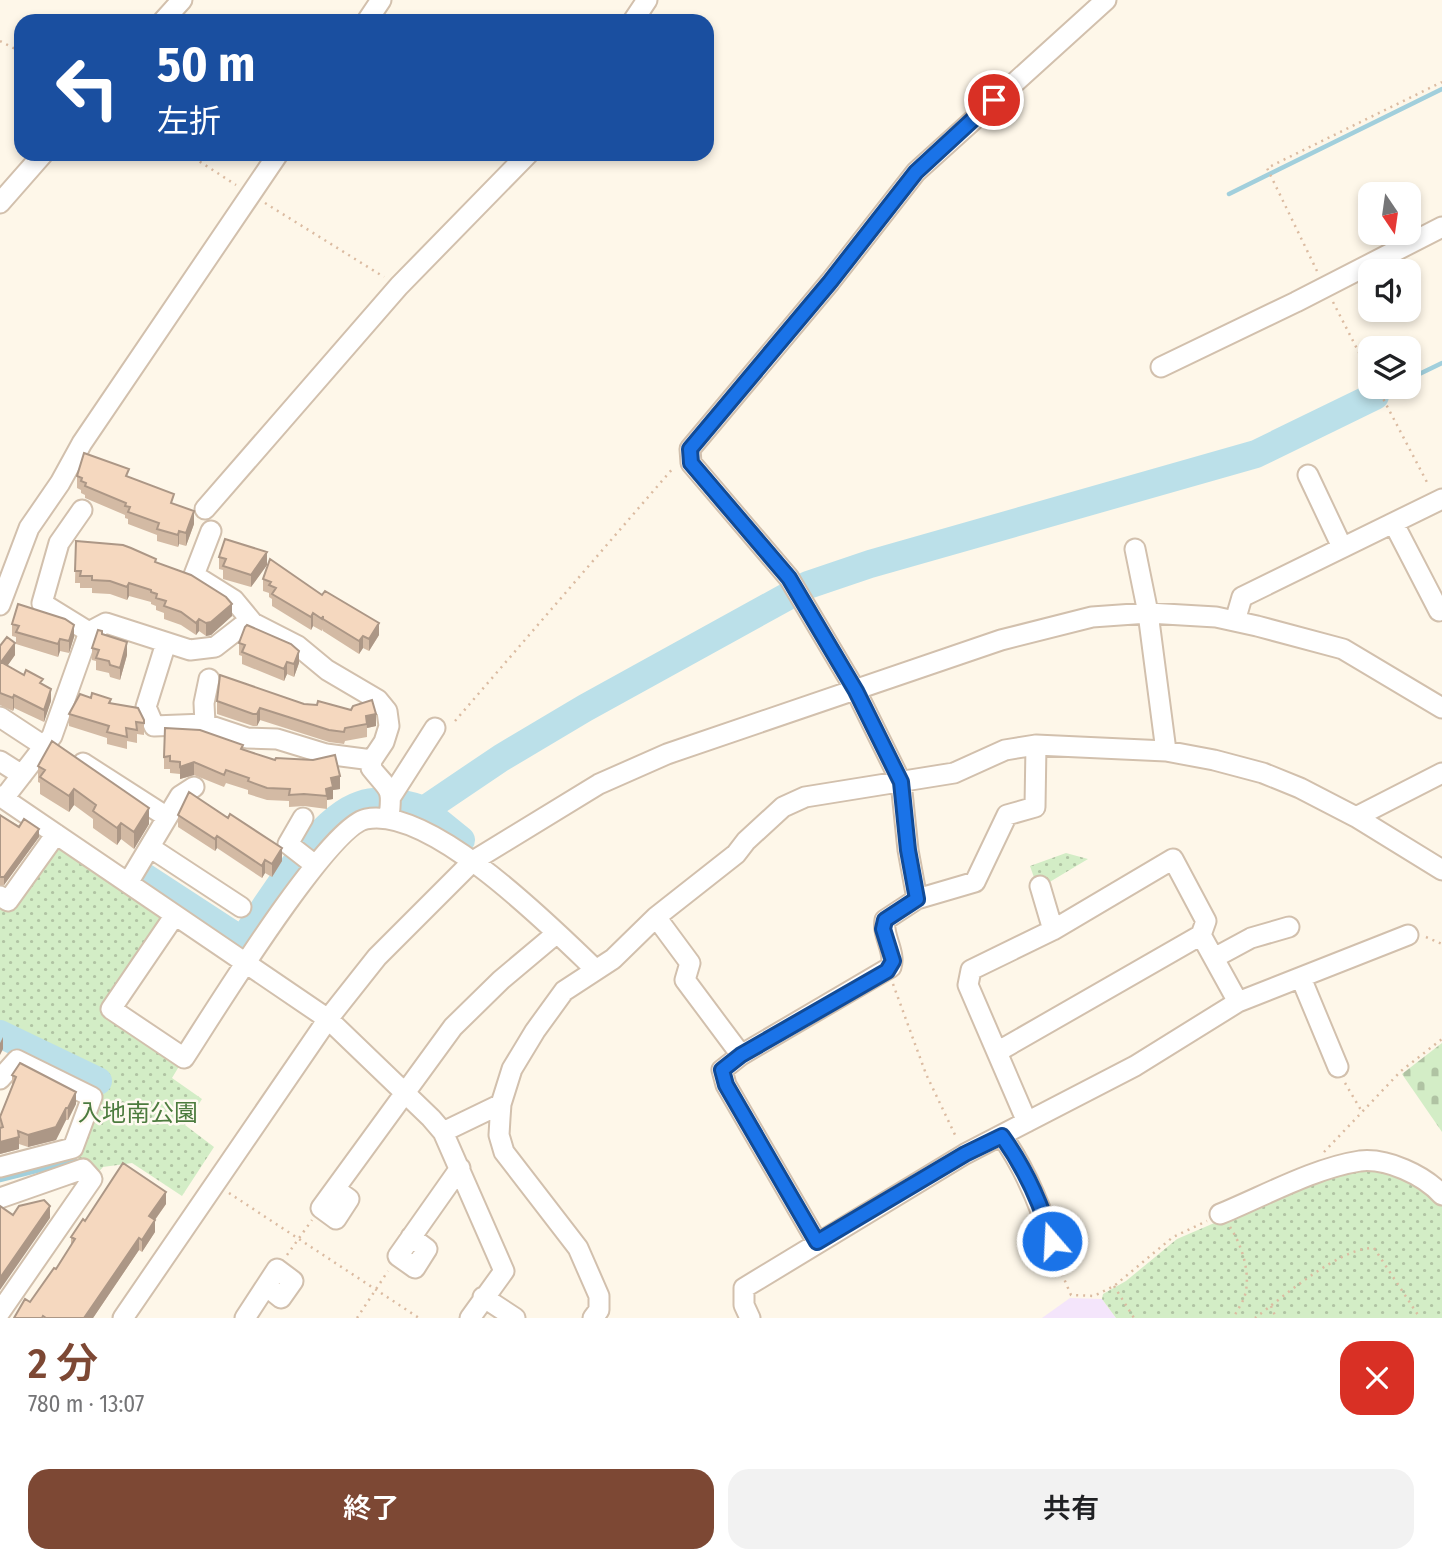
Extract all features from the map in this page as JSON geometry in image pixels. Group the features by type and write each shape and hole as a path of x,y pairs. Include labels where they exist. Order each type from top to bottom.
{"street":[{"path":"169,14 182,0"},
{"path":"917,899 908,850 901,782 856,691 789,578 691,463 690,449 830,282 916,172 1106,0"},
{"path":"0,203 37,161"},
{"path":"0,605 29,528 60,483 82,443 273,161"},
{"path":"205,509 399,286 521,161"},
{"path":"1161,367 1442,227"},
{"path":"1308,475 1342,547"},
{"path":"1235,621 1242,597 1439,500"},
{"path":"82,510 59,543 42,603 89,632"},
{"path":"1394,524 1439,611"},
{"path":"211,531 194,575 234,600 253,623 298,646 327,670 378,700 387,711 388,726 384,742 372,760 371,768 387,786 391,806 473,861 596,970"},
{"path":"1135,549 1148,613 1166,751"},
{"path":"123,1318 328,1019 377,957 473,861 598,784 667,754 1034,631 1092,617 1148,613 1216,617 1343,649 1442,708"},
{"path":"253,623 242,626 215,647 190,650 106,623 89,632 52,736 2,797 328,1019 443,1132 504,1270 470,1318"},
{"path":"166,643 146,707 153,726 205,724 247,738 277,739 326,754 372,760"},
{"path":"205,724 204,703 209,679"},
{"path":"0,717 44,746"},
{"path":"175,915 111,1009 184,1058 246,963 307,860 345,831 391,806 435,728"},
{"path":"817,1242 726,1085 722,1070 741,1055 887,971 893,961 883,929 885,920 917,899 975,882 1007,815 1035,807 1036,745"},
{"path":"593,1318 599,1310 599,1296 578,1248 503,1152 499,1135 501,1104 512,1069 564,991 613,959 656,917 736,854 746,841 783,807 805,797 954,773 1005,750 1036,745 1166,751 1263,773 1300,788 1356,817 1442,870"},
{"path":"0,761 22,775"},
{"path":"83,763 167,817"},
{"path":"1356,817 1442,774"},
{"path":"128,883 180,796 194,787"},
{"path":"303,818 288,844 307,860"},
{"path":"0,896 8,901 56,834"},
{"path":"151,848 241,908"},
{"path":"997,1052 1201,935 1206,921 1173,859 1053,930 971,970 968,985 1027,1122"},
{"path":"1040,886 1053,930"},
{"path":"656,917 690,963 685,980 741,1055"},
{"path":"1214,958 1251,939 1289,927"},
{"path":"321,1208 336,1219 349,1199 335,1189 453,1027 501,980 557,933"},
{"path":"1201,935 1238,1002"},
{"path":"750,1318 744,1305 744,1288 965,1154 1135,1066 1238,1002 1408,935"},
{"path":"1301,978 1338,1067"},
{"path":"0,1079 17,1060 92,1097 73,1148 0,1167"},
{"path":"443,1132 501,1104"},
{"path":"1002,1136 1016,1156 1033,1191 1047,1224 1056,1257"},
{"path":"1220,1214 1306,1175 1363,1161 1401,1167 1429,1181 1442,1195"},
{"path":"398,1256 415,1268 427,1249 411,1237 460,1168"},
{"path":"0,1198 83,1169 92,1179 0,1312"},
{"path":"245,1318 277,1269"},
{"path":"483,1297 515,1318"}],"path":[{"path":"1358,351 1267,168 1442,82"},
{"path":"199,161 399,286"},
{"path":"1384,399 1439,500"},
{"path":"455,721 690,449"},
{"path":"887,971 901,1002 905,1021 926,1074 965,1154"},
{"path":"1338,1067 1361,1110 1401,1071 1442,1039"},
{"path":"216,1184 419,1318"},
{"path":"277,1269 321,1208"},
{"path":"1056,1257 1071,1295 1094,1296 1114,1286 1173,1237 1220,1214 1236,1236 1246,1263 1245,1295 1233,1318"},
{"path":"1255,1318 1360,1247 1374,1248 1420,1318"},
{"path":"357,1318 398,1256"},
{"path":"1114,1286 1134,1318"},
{"path":"1271,1306 1276,1318"}],"shaded area":[{"path":"1070,1298 1102,1299 1116,1318 1042,1318"}],"green space":[{"name":"入地南公園","path":"56,834 175,915 111,1009 184,1058 172,1078 202,1099 185,1125 214,1147 182,1196 132,1163 103,1167 92,1179 83,1169 73,1148 92,1097 104,1079 0,1026 0,896"},
{"path":"1066,853 1088,859 1038,889 1030,866"},
{"path":"1442,1043 1442,1132 1402,1074"},
{"path":"1364,1166 1400,1175 1442,1202 1442,1318 1116,1318 1102,1299 1103,1294 1126,1281 1177,1239 1303,1185"}],"building":[{"path":"84,453 129,469 126,476 174,494 171,503 194,511 186,533 179,531 178,535 157,529 159,523 128,512 130,507 125,506 126,503 85,486 82,478 77,476"},
{"path":"225,539 267,552 251,575 223,566 226,559 219,557"},
{"path":"76,541 131,548 156,559 155,562 191,575 226,597 232,604 211,622 206,623 199,619 196,623 181,612 164,606 166,601 156,598 157,594 151,590 129,583 127,587 110,581 92,580 92,576 80,576 81,571 75,571"},
{"path":"270,559 322,595 325,591 379,623 369,639 363,636 359,641 323,619 323,616 322,619 313,613 311,617 272,594 276,588 263,579"},
{"path":"18,604 65,619 74,625 69,641 60,639 58,644 16,632 19,626 12,624"},
{"path":"247,625 291,644 299,651 294,664 287,662 284,669 242,652 245,645 239,643"},
{"path":"98,630 102,631 102,634 127,642 120,668 110,665 109,661 96,658 99,650 92,648"},
{"path":"7,637 15,643 1,662 24,675 26,670 43,679 40,683 51,689 44,710 14,695 13,698 0,693 0,646"},
{"path":"220,675 304,704 317,705 318,701 351,710 353,706 372,700 376,714 366,716 367,724 345,728 344,732 329,730 260,708 257,714 253,714 217,701"},
{"path":"92,693 111,699 109,703 138,708 144,723 136,722 137,730 126,728 127,737 107,732 109,726 69,714 80,694 91,698"},
{"path":"165,728 200,730 243,745 241,749 275,760 313,760 335,755 340,776 331,778 333,787 326,789 327,796 289,795 290,789 267,788 226,770 224,775 194,762 180,767 180,762 170,761 170,756 164,757"},
{"path":"52,741 149,808 134,832 121,823 117,828 93,811 96,805 74,789 69,796 40,777 45,770 38,766"},
{"path":"189,792 228,818 230,814 282,848 272,864 265,860 262,866 217,836 215,839 178,815"},
{"path":"0,815 19,827 24,819 39,829 4,877 0,877"},
{"path":"20,1063 76,1092 56,1127 28,1135 18,1131 19,1137 0,1142 0,1128 3,1127 0,1117 16,1077 12,1075"},
{"path":"123,1163 166,1192 149,1216 155,1220 142,1240 139,1238 84,1318 14,1318 25,1299 30,1302 54,1268 56,1269 75,1239 71,1237 83,1219 85,1221"},
{"path":"44,1200 50,1206 0,1278 0,1206 13,1215 19,1206"}],"waterway":[{"path":"1229,194 1442,89"},
{"path":"1421,373 1442,363"},
{"path":"143,876 235,936 246,935 312,843 344,813 360,805 376,802 400,803 424,810 501,758 585,708 808,585 870,564 1256,454 1369,399"},
{"path":"424,810 461,840"},
{"path":"0,1034 98,1081"},
{"path":"0,1180 76,1161"}],"route":[{"path":"994,100 916,172 830,282 690,449 691,463 789,578 856,691 901,782 908,850 917,899 885,920 883,929 893,961 887,971 741,1055 722,1070 726,1085 817,1242 965,1154 1002,1136 1016,1156 1033,1191 1052,1241"}]}
